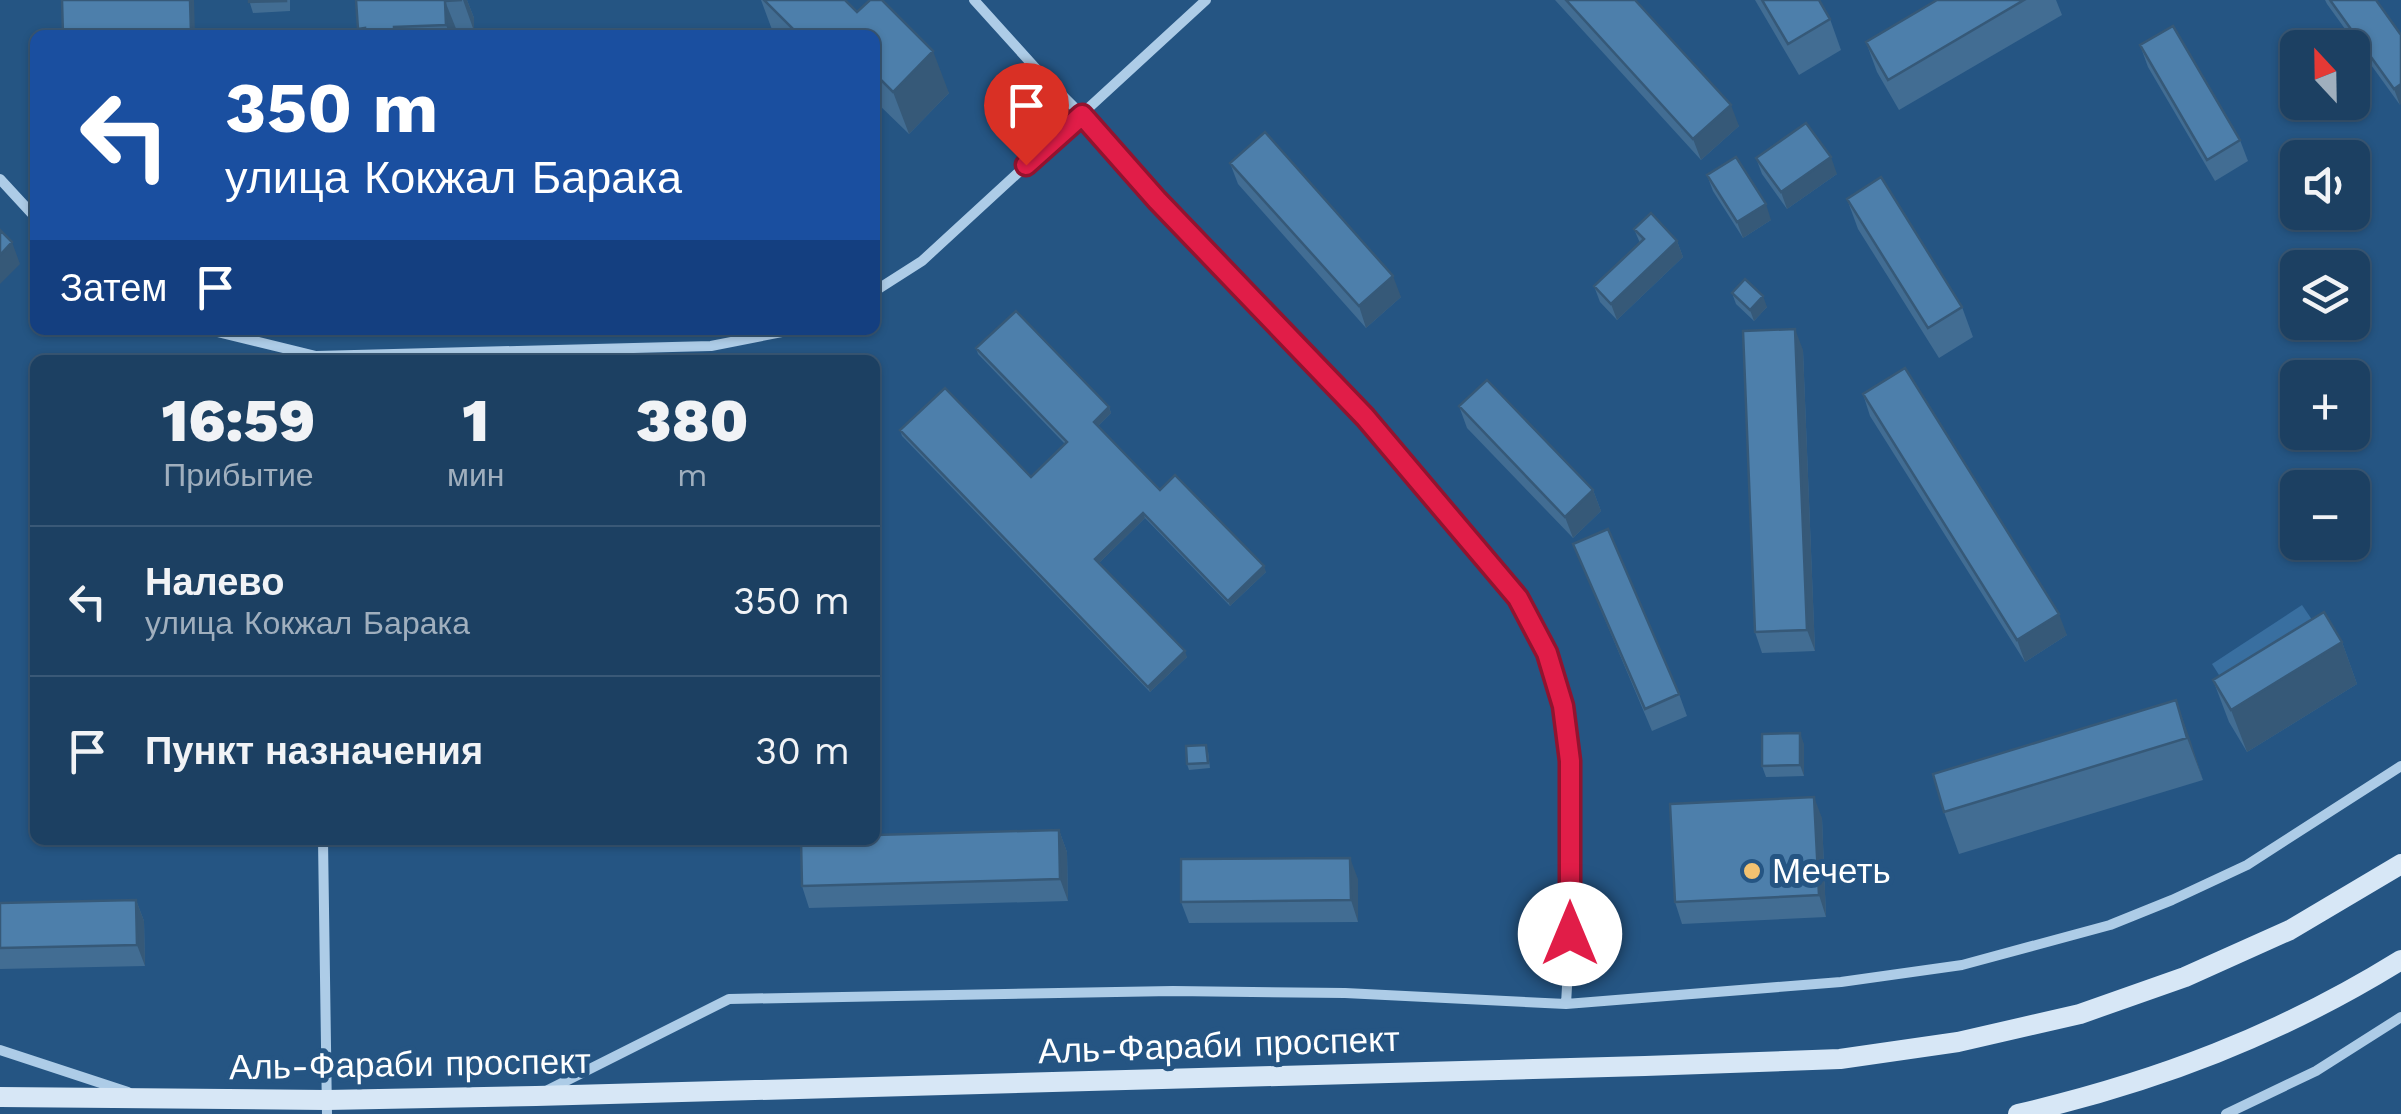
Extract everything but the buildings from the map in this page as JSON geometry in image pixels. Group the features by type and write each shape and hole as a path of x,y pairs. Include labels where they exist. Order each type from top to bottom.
{"street":[{"path":"974,0 1157,200 1365,417 1518,598 1547,653 1563,706 1570,761 1566,1004"},
{"path":"880,289 922,261 1206,0"},
{"path":"0,180 30,213"},
{"path":"228,335 305,355"},
{"path":"415,355 712,346 767,335"},
{"path":"536,1096 728,999 1172,991 1345,993 1566,1004 1842,982 1962,965 2110,925 2172,900 2247,865 2401,766"},
{"path":"323,845 327,1107"},
{"name":"Аль-Фараби проспект","path":"0,1097 143,1097 327,1107 536,1096 1840,1058 1958,1042 2080,1014 2185,977 2290,930 2401,864"},
{"path":"2018,1114 2086,1098 2191,1065 2286,1024 2401,960"},
{"path":"2226,1114 2316,1070 2401,1016"},
{"path":"0,1050 143,1097"}],"shaded area":[{"path":"2302,605 2319,630 2228,689 2212,664"}],"place":[{"name":"Мечеть","path":"1752,871"}],"route":[{"path":"1026,165 1082,115 1157,200 1365,417 1518,598 1547,653 1563,706 1570,761 1570,934"}]}
